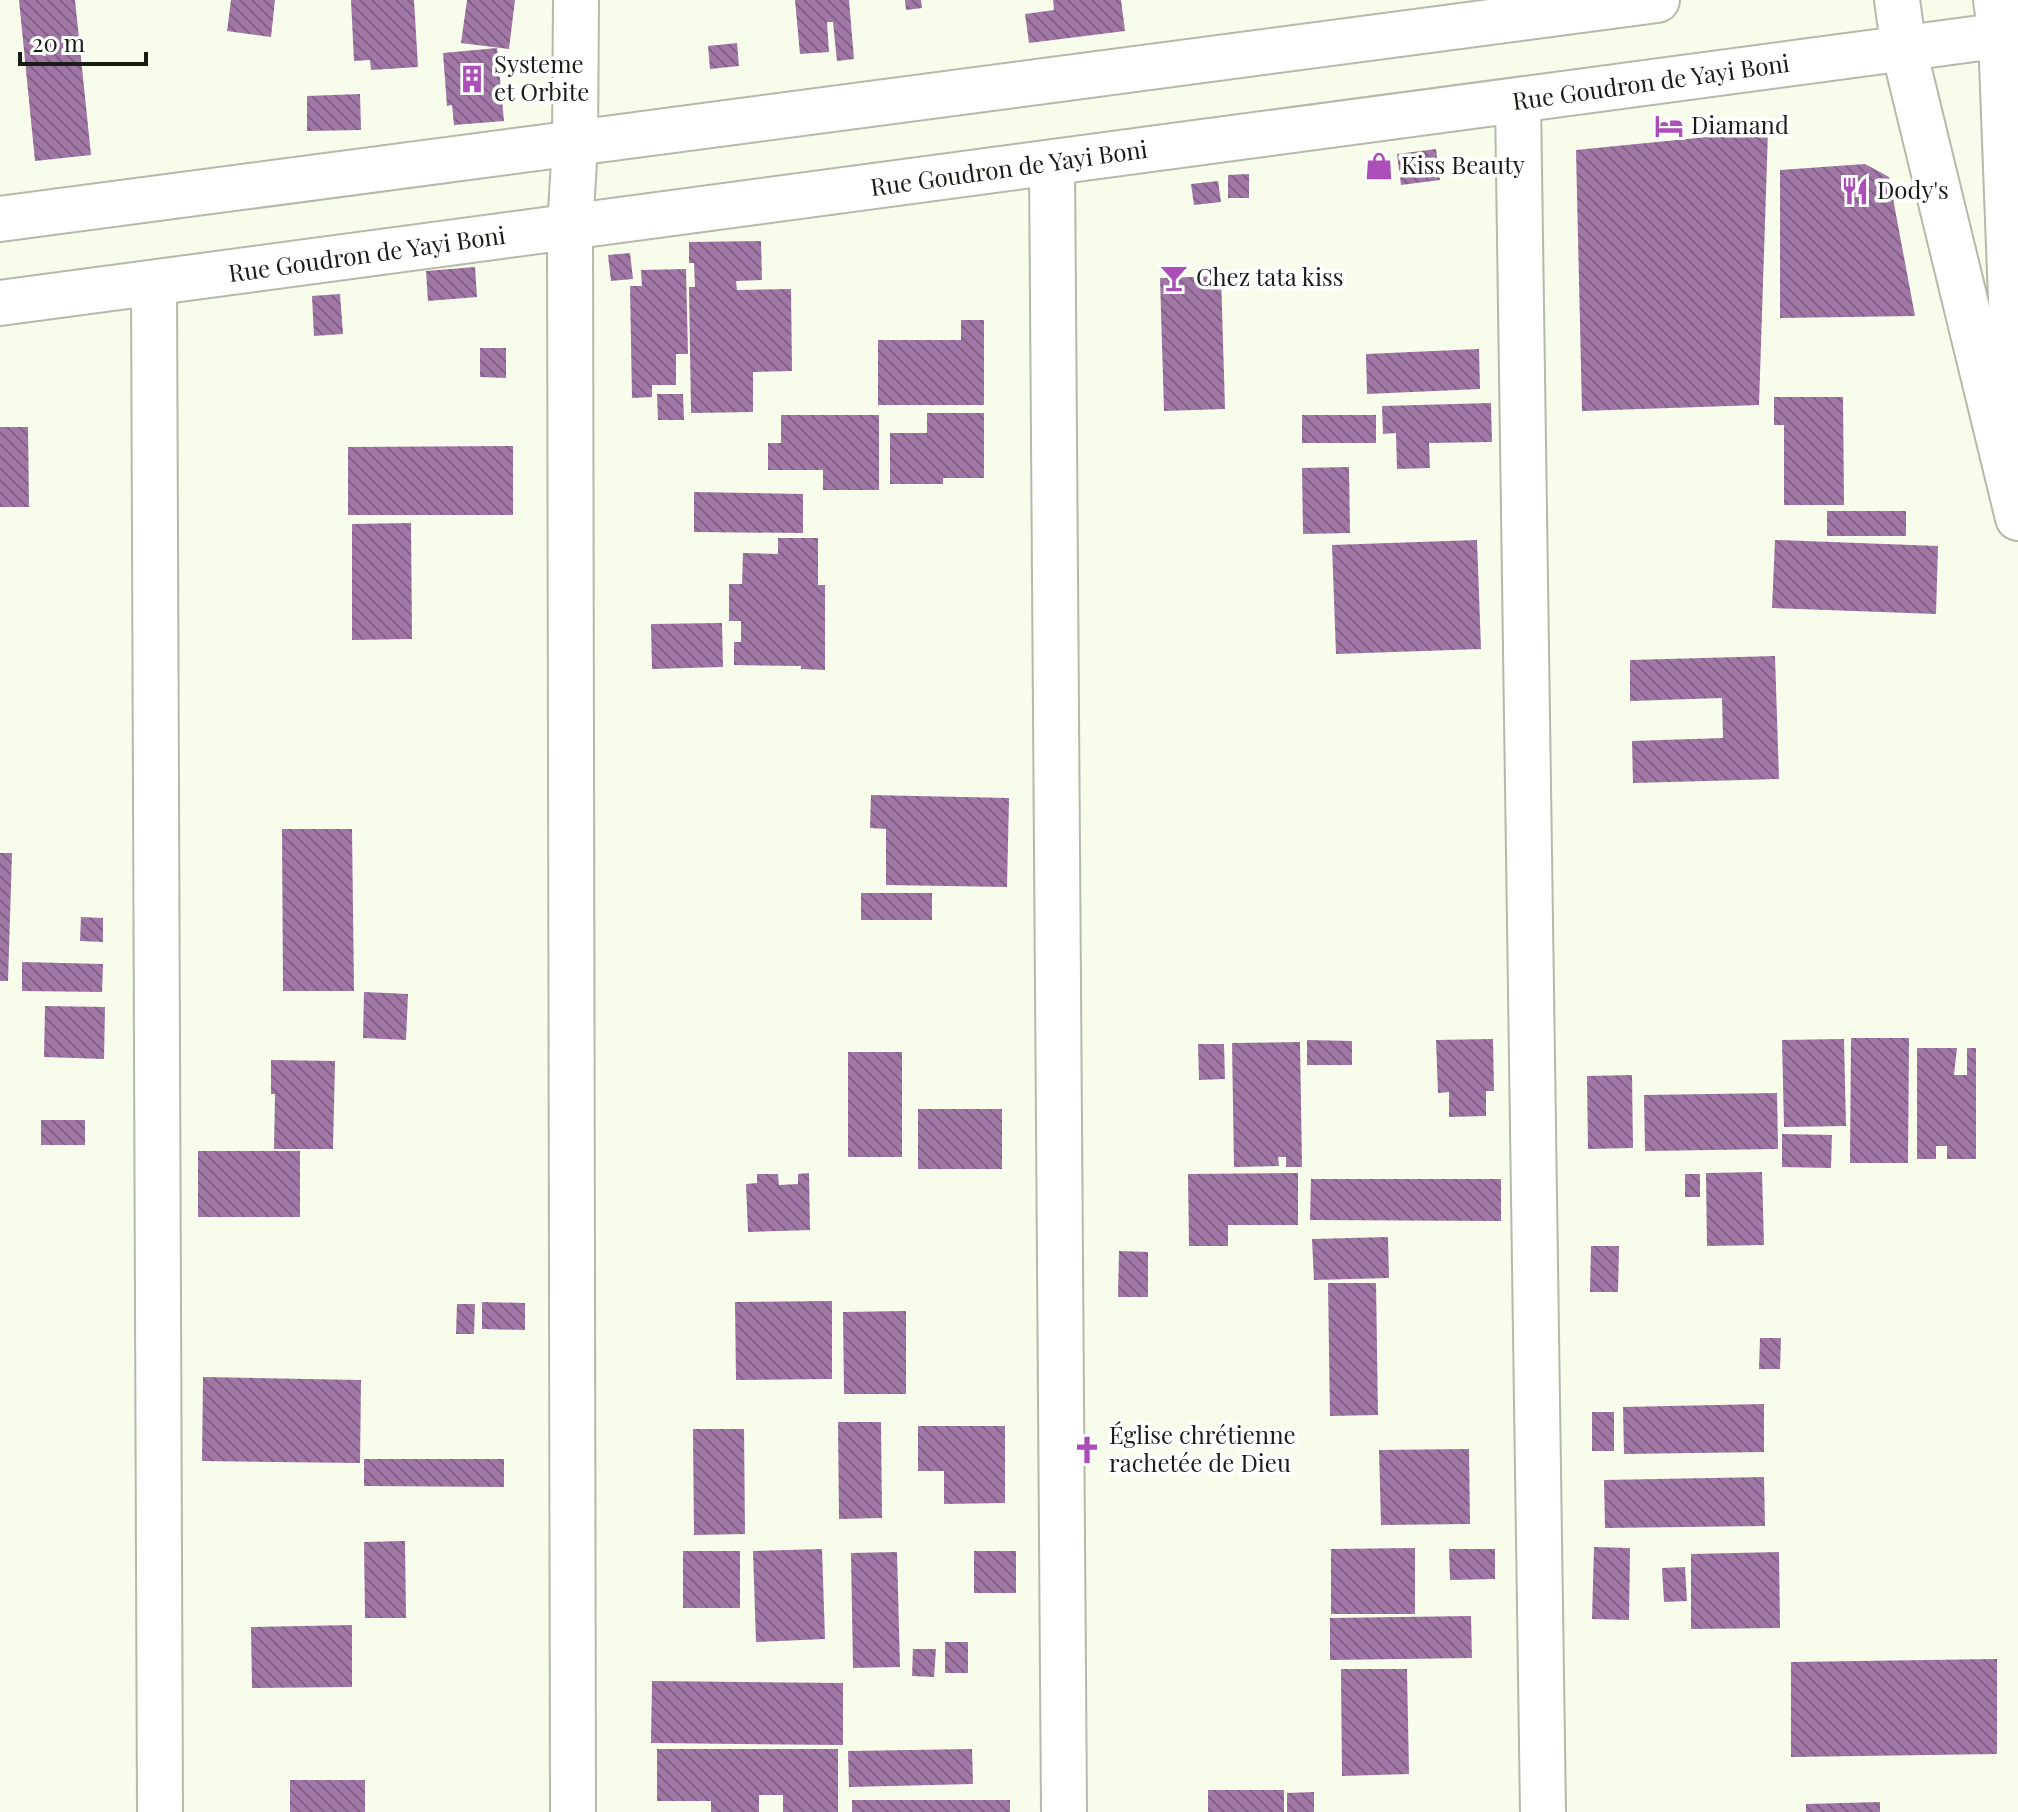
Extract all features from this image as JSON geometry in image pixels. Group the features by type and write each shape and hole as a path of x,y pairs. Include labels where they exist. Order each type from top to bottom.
{"street":[{"path":"573,1812 570,228 575,145 576,0"},
{"path":"0,219 1657,0"},
{"path":"1897,0 1904,50 2018,518"},
{"path":"2005,23 2018,472"},
{"name":"Rue Goudron de Yayi Boni","path":"0,303 1904,50 2005,23"},
{"path":"1518,101 1543,1812"},
{"path":"1052,163 1064,1812"},
{"path":"154,283 160,1812"}],"building":[{"path":"19,0 75,0 91,155 35,161"},
{"path":"231,0 275,0 271,37 227,31"},
{"path":"351,0 414,0 418,67 371,70 370,60 354,61"},
{"path":"467,0 515,0 509,49 461,43"},
{"path":"795,0 849,0 854,59 837,61 833,22 827,22 829,52 800,54"},
{"path":"905,0 921,0 922,8 906,10"},
{"path":"1053,0 1121,0 1125,31 1029,43 1025,14 1054,10"},
{"path":"737,43 739,66 710,69 708,46"},
{"name":"Systeme et Orbite","path":"497,48 504,121 454,125 452,105 447,106 443,53"},
{"path":"360,94 361,130 307,131 307,96"},
{"path":"1768,131 1759,405 1582,411 1576,150"},
{"path":"1436,149 1440,180 1401,185 1397,154"},
{"path":"1865,164 1889,177 1915,316 1780,318 1780,170"},
{"path":"1249,174 1249,198 1228,198 1228,175"},
{"path":"1218,181 1221,202 1194,205 1191,184"},
{"path":"761,241 762,280 736,281 737,290 791,289 792,371 753,372 753,412 691,413 689,287 695,287 694,263 689,263 689,242"},
{"path":"630,253 633,279 611,281 608,255"},
{"path":"475,267 477,297 428,301 426,271"},
{"path":"686,269 688,354 676,354 676,385 652,385 652,397 632,398 630,286 642,286 641,270"},
{"path":"1221,276 1225,409 1164,411 1160,278"},
{"path":"340,294 343,334 314,336 312,296"},
{"path":"961,320 984,320 984,405 878,405 878,340 961,340"},
{"path":"480,348 506,348 506,378 480,377"},
{"path":"1479,349 1480,389 1367,394 1366,354"},
{"path":"657,394 683,394 684,420 658,420"},
{"path":"1774,397 1843,397 1844,505 1784,505 1784,425 1774,425"},
{"path":"1491,403 1492,442 1429,443 1430,468 1397,469 1396,433 1383,434 1382,406"},
{"path":"927,413 984,413 984,478 943,478 943,484 890,484 890,433 927,433"},
{"path":"781,415 879,415 879,490 823,490 823,470 768,470 768,443 781,443"},
{"path":"1302,415 1376,415 1376,443 1302,443"},
{"path":"0,427 28,427 29,507 0,507"},
{"path":"513,446 513,515 348,515 348,447"},
{"path":"1349,467 1350,533 1303,534 1302,468"},
{"path":"694,492 803,494 803,533 694,532"},
{"path":"1827,511 1906,511 1906,536 1827,536"},
{"path":"411,523 412,639 352,640 352,524"},
{"path":"778,538 818,538 818,585 825,585 825,670 801,669 801,666 734,665 734,642 741,642 741,621 729,621 729,584 742,584 743,553 778,554"},
{"path":"1477,540 1481,649 1336,654 1332,545"},
{"path":"1775,540 1938,546 1936,614 1772,608"},
{"path":"722,623 723,667 652,669 651,624"},
{"path":"1775,656 1779,779 1633,783 1632,741 1723,738 1722,698 1630,701 1630,660"},
{"path":"871,795 1009,798 1007,887 886,885 886,829 870,828"},
{"path":"282,829 352,829 354,991 283,991"},
{"path":"0,853 12,853 8,981 0,981"},
{"path":"861,893 932,893 932,920 861,920"},
{"path":"81,917 103,918 103,942 80,941"},
{"path":"22,962 103,964 102,992 22,991"},
{"path":"364,992 408,994 406,1040 363,1038"},
{"path":"45,1006 105,1007 104,1059 44,1057"},
{"path":"1851,1038 1909,1038 1908,1163 1850,1163"},
{"path":"1493,1039 1494,1091 1486,1091 1486,1116 1449,1117 1449,1092 1438,1093 1436,1040"},
{"path":"1844,1039 1846,1126 1784,1127 1782,1040"},
{"path":"1307,1040 1352,1041 1352,1065 1307,1065"},
{"path":"1300,1042 1302,1167 1286,1167 1286,1157 1278,1157 1279,1166 1234,1167 1232,1043"},
{"path":"1198,1044 1224,1044 1225,1079 1199,1080"},
{"path":"1917,1048 1957,1048 1954,1075 1967,1075 1967,1048 1976,1048 1976,1159 1947,1159 1947,1146 1936,1146 1936,1159 1917,1159"},
{"path":"848,1052 902,1052 902,1157 848,1157"},
{"path":"271,1060 335,1061 333,1149 274,1149 275,1094 271,1094"},
{"path":"1632,1075 1633,1148 1588,1149 1587,1076"},
{"path":"1777,1093 1778,1149 1645,1151 1644,1095"},
{"path":"918,1109 1002,1109 1002,1169 918,1169"},
{"path":"41,1120 85,1120 85,1145 41,1145"},
{"path":"1782,1134 1832,1135 1831,1168 1782,1167"},
{"path":"198,1151 300,1151 300,1217 198,1217"},
{"path":"1762,1172 1764,1245 1707,1246 1706,1173"},
{"path":"809,1173 810,1230 748,1232 746,1184 757,1183 757,1174 778,1174 779,1185 798,1184 798,1174"},
{"path":"1298,1173 1298,1225 1228,1225 1228,1246 1189,1246 1188,1174"},
{"path":"1685,1174 1700,1174 1700,1197 1685,1197"},
{"path":"1311,1179 1501,1179 1501,1221 1310,1220"},
{"path":"1388,1237 1389,1278 1314,1280 1312,1239"},
{"path":"1591,1246 1619,1246 1618,1292 1590,1292"},
{"path":"1119,1251 1148,1252 1148,1297 1118,1297"},
{"path":"1328,1283 1376,1283 1378,1415 1330,1416"},
{"path":"832,1301 832,1379 736,1380 735,1302"},
{"path":"482,1302 525,1303 525,1330 482,1329"},
{"path":"457,1304 475,1304 474,1334 456,1334"},
{"path":"906,1311 906,1394 844,1394 843,1312"},
{"path":"1760,1338 1781,1338 1780,1369 1759,1369"},
{"path":"203,1377 361,1380 360,1463 202,1461"},
{"path":"1764,1404 1764,1452 1624,1454 1623,1407"},
{"path":"1592,1412 1614,1412 1614,1451 1592,1451"},
{"path":"838,1422 881,1422 882,1518 839,1519"},
{"path":"918,1426 1005,1426 1005,1503 944,1504 944,1471 918,1471"},
{"path":"693,1429 744,1429 745,1534 694,1535"},
{"path":"1469,1449 1470,1524 1381,1525 1379,1450"},
{"path":"364,1459 504,1459 504,1487 364,1486"},
{"path":"1764,1477 1765,1526 1605,1528 1604,1480"},
{"path":"405,1541 406,1618 365,1618 364,1542"},
{"path":"1594,1547 1630,1548 1629,1620 1592,1619"},
{"path":"1415,1548 1415,1614 1331,1614 1331,1549"},
{"path":"822,1549 825,1639 756,1642 753,1551"},
{"path":"1449,1549 1495,1549 1495,1579 1450,1580"},
{"path":"683,1551 740,1551 740,1608 683,1608"},
{"path":"974,1551 1016,1551 1016,1593 974,1593"},
{"path":"897,1552 900,1667 853,1668 851,1553"},
{"path":"1779,1552 1780,1628 1691,1629 1691,1554"},
{"path":"1685,1567 1687,1601 1664,1602 1662,1568"},
{"path":"1471,1616 1472,1658 1330,1660 1330,1618"},
{"path":"352,1625 352,1687 252,1688 251,1627"},
{"path":"945,1642 968,1642 968,1673 945,1673"},
{"path":"913,1649 936,1649 934,1677 912,1676"},
{"path":"1997,1659 1997,1754 1791,1757 1791,1662"},
{"path":"1341,1669 1407,1669 1409,1774 1342,1776"},
{"path":"652,1681 843,1683 843,1745 651,1743"},
{"path":"657,1749 838,1749 838,1812 783,1812 783,1795 759,1795 759,1812 711,1812 711,1801 657,1801"},
{"path":"972,1749 973,1784 849,1787 848,1751"},
{"path":"290,1780 365,1780 365,1812 290,1812"},
{"path":"1208,1790 1284,1790 1284,1812 1208,1812"},
{"path":"1314,1792 1314,1812 1287,1812 1287,1793"},
{"path":"852,1800 1010,1800 1010,1812 852,1812"},
{"path":"1880,1802 1880,1812 1806,1812 1806,1804"}],"place":[{"name":"Systeme et Orbite","path":"472,79"},
{"name":"Diamand","path":"1669,126"},
{"name":"Kiss Beauty","path":"1379,166"},
{"name":"Dody's","path":"1855,191"},
{"name":"Chez tata kiss","path":"1174,278"},
{"name":"Église chrétienne rachetée de Dieu","path":"1087,1450"}]}
